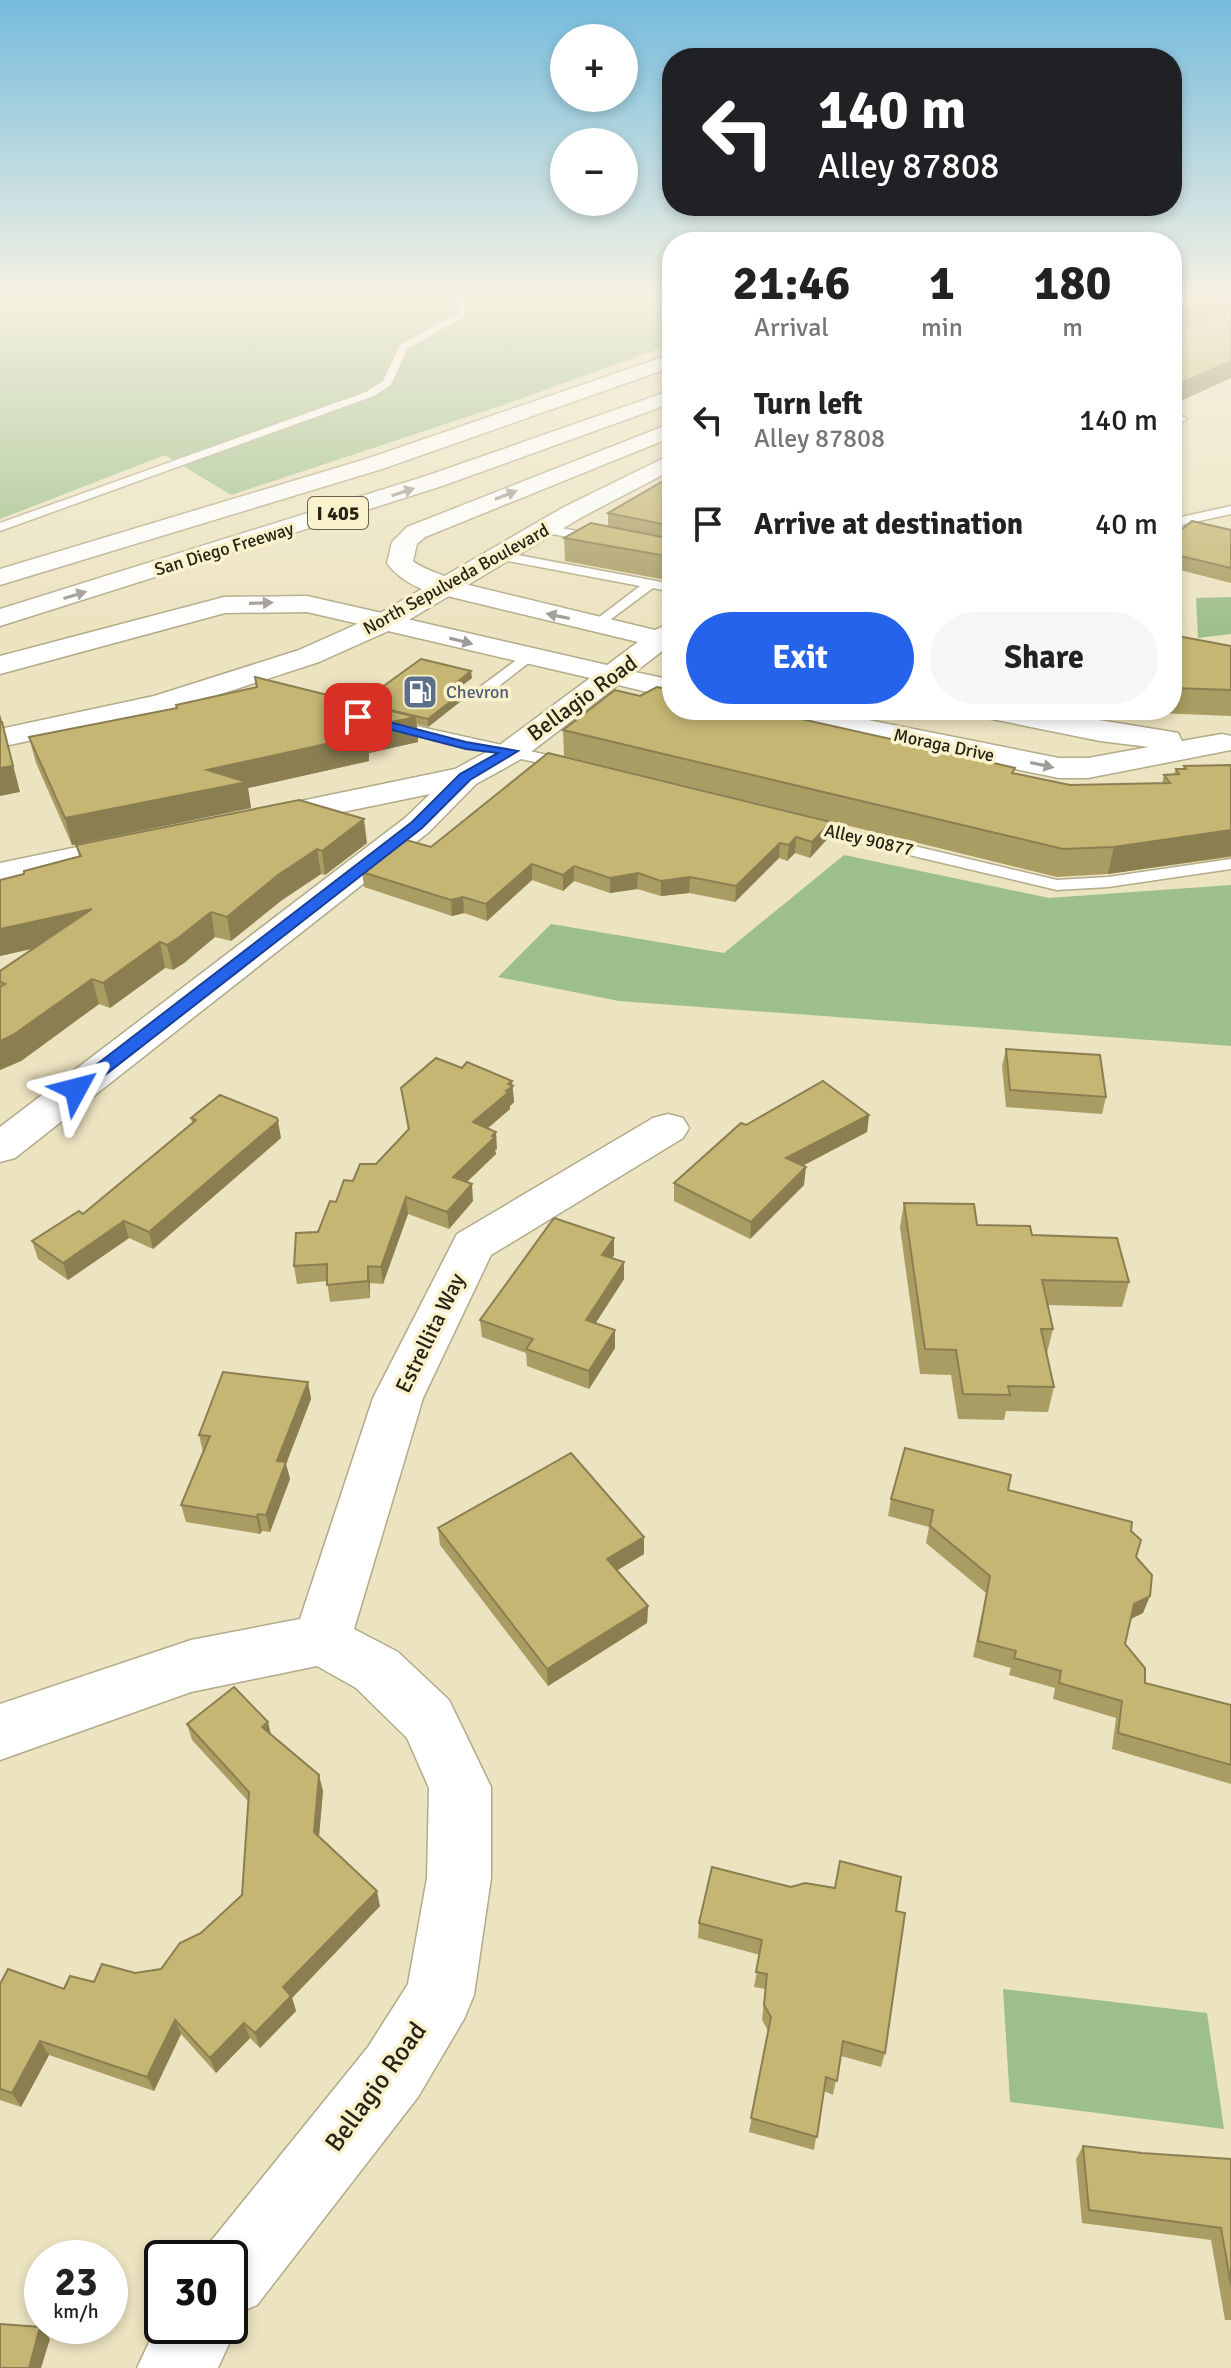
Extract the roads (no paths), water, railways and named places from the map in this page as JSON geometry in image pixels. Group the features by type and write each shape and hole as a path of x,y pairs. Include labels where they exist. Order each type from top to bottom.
{"main road":[{"name":"San Diego Freeway","path":"0,577 374,464 533,409"},
{"path":"0,588 380,472 560,409"},
{"name":"San Diego Freeway","path":"0,618 419,486 637,409"},
{"path":"662,433 416,532 405,542 400,563 415,576 448,588 662,636"},
{"name":"North Sepulveda Boulevard","path":"0,738 253,685 385,622 662,466"},
{"path":"0,665 224,605 307,604 662,687"},
{"name":"Bellagio Road","path":"0,1148 417,825 465,777 512,751 662,641"},
{"name":"Moraga Drive","path":"822,720 1059,768 1115,763 1227,743"},
{"name":"Moraga Drive","path":"1041,720 1100,732 1227,743"},
{"path":"1100,732 1113,743 1118,755 1115,763"},
{"path":"232,825 465,777"},
{"path":"0,873 170,838"},
{"name":"Estrellita Way","path":"322,1640 398,1398 473,1245 668,1128"},
{"path":"0,1732 191,1666 322,1640"},
{"name":"Bellagio Road","path":"248,2255 393,2072 440,1995 459,1878 460,1787 428,1719 377,1670 322,1640"},
{"path":"177,2368 189,2344"}],"lane":[{"path":"0,527 330,409"},
{"path":"1182,521 1231,510"},
{"path":"547,529 610,542"},
{"path":"502,556 662,586"},
{"path":"599,624 651,584"},
{"path":"481,693 528,658"},
{"path":"379,723 466,746 512,751 588,770"},
{"name":"Alley 90877","path":"787,820 1057,885 1108,882 1231,864"}],"place":[{"name":"Chevron","path":"420,692"}]}
